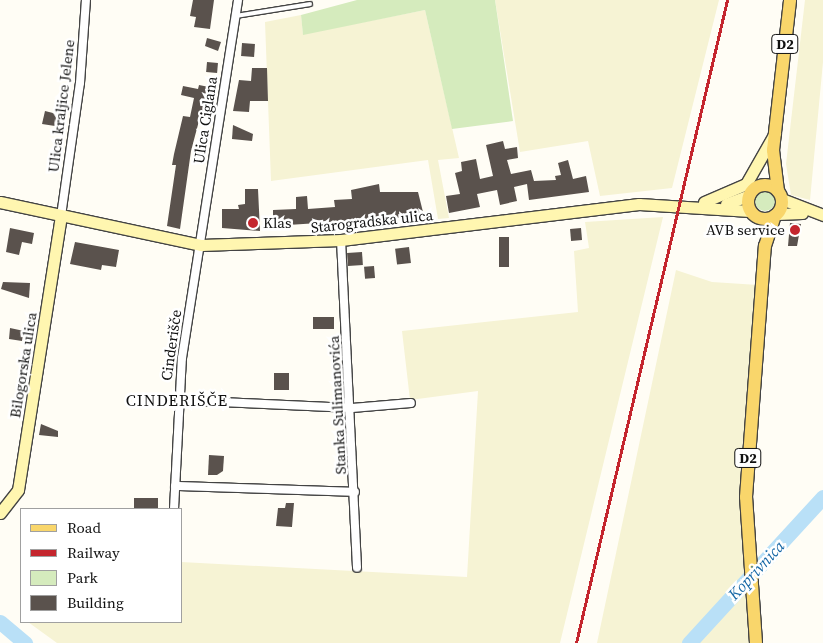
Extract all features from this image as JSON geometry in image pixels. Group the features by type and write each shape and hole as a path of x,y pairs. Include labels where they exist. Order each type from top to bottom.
{"main road":[{"name":"D2","path":"756,643 748,561 748,454 765,246 776,215 780,195 773,150 790,0"},
{"path":"697,205 746,184 775,133"},
{"name":"D2","path":"765,246 754,214 754,190 773,150"},
{"name":"Starogradska ulica","path":"720,206 754,190"},
{"path":"754,190 780,195 817,214"},
{"name":"Starogradska ulica","path":"0,202 201,245 341,240 602,207 720,206 754,214"},
{"path":"754,214 817,214"},
{"name":"Bilogorska ulica","path":"0,514 18,490 62,216"}],"street":[{"name":"Ulica kraljice Jelene","path":"62,216 80,83 86,0"},
{"name":"Ulica Ciglana","path":"201,245 238,0"},
{"name":"Stanka Sulimanovića","path":"341,240 352,408 357,568"},
{"name":"Cinderišče","path":"174,508 177,400 201,245"},
{"path":"177,400 352,408 411,404"},
{"path":"174,486 355,492"}],"lane":[{"path":"235,16 310,4"}],"shaded area":[{"path":"495,0 719,0 672,188 600,196 588,141 520,152"},
{"path":"805,0 823,0 823,62 810,200 791,195 786,164"},
{"path":"425,10 459,158 438,160 449,218 438,219 428,160 271,181 265,22 301,15 303,34"},
{"path":"663,217 560,643 57,643 29,623 182,623 182,562 467,577 478,391 410,400 402,331 578,312 574,251 589,248 585,222"},
{"path":"676,270 712,282 758,285 742,542 750,643 597,643"}],"green space":[{"path":"357,0 495,0 513,121 452,129 425,10 303,35 301,15"},
{"path":"765,191 772,194 775,201 772,208 765,211 758,208 755,201 758,194"}],"building":[{"path":"193,0 214,0 210,29 194,27 196,17 190,16"},
{"path":"207,38 221,42 218,51 205,46"},
{"path":"242,43 255,44 254,57 241,56"},
{"path":"207,62 218,63 217,73 206,72"},
{"path":"252,68 267,68 268,101 250,101 249,112 233,111 239,80 251,81"},
{"path":"199,85 214,88 208,119 200,117 191,151 180,229 167,226 176,165 172,165 183,116 190,117 194,98 181,95 183,86 198,89"},
{"path":"45,111 57,114 55,126 42,124"},
{"path":"233,125 253,134 252,141 232,139"},
{"path":"503,141 505,149 517,147 518,158 507,160 511,174 531,170 534,181 556,180 555,176 561,175 558,163 568,160 573,179 586,176 589,192 529,200 527,184 514,187 517,201 500,205 497,190 477,194 480,207 449,213 446,196 460,194 455,173 462,171 461,162 476,159 480,179 493,176 486,145"},
{"path":"379,184 380,192 418,192 424,216 273,226 273,210 296,209 296,197 307,196 308,209 335,207 334,200 352,199 351,190"},
{"path":"245,189 258,189 260,231 222,228 222,209 239,209 238,205 245,204"},
{"name":"AVB service","path":"790,223 801,224 797,246 788,246"},
{"path":"10,228 34,233 32,244 22,242 19,255 6,252"},
{"path":"581,228 582,240 571,241 570,229"},
{"path":"499,237 509,237 509,267 499,267"},
{"path":"75,242 119,250 116,267 102,265 101,270 70,264"},
{"path":"409,247 411,263 397,265 395,249"},
{"path":"362,252 363,265 348,266 347,253"},
{"path":"374,266 375,278 365,279 364,267"},
{"path":"3,282 30,283 29,298 1,289"},
{"path":"313,317 334,317 334,329 313,329"},
{"path":"10,328 24,331 22,341 9,339"},
{"path":"274,373 289,373 289,390 274,390"},
{"path":"41,424 58,431 58,437 39,435"},
{"path":"209,455 224,456 223,471 217,475 208,475"},
{"path":"134,498 158,498 158,508 134,508"},
{"path":"286,503 294,503 292,527 276,526 278,508 285,508"}],"waterway":[{"name":"Koprivnica","path":"689,643 823,497"},
{"name":"Koprivnica","path":"0,622 25,643"}],"railway":[{"path":"576,643 727,0"}],"place":[{"name":"Klas","path":"253,223"},
{"name":"AVB service","path":"795,230"}],"district":[{"name":"CINDERIŠČE","path":"177,400"}]}
